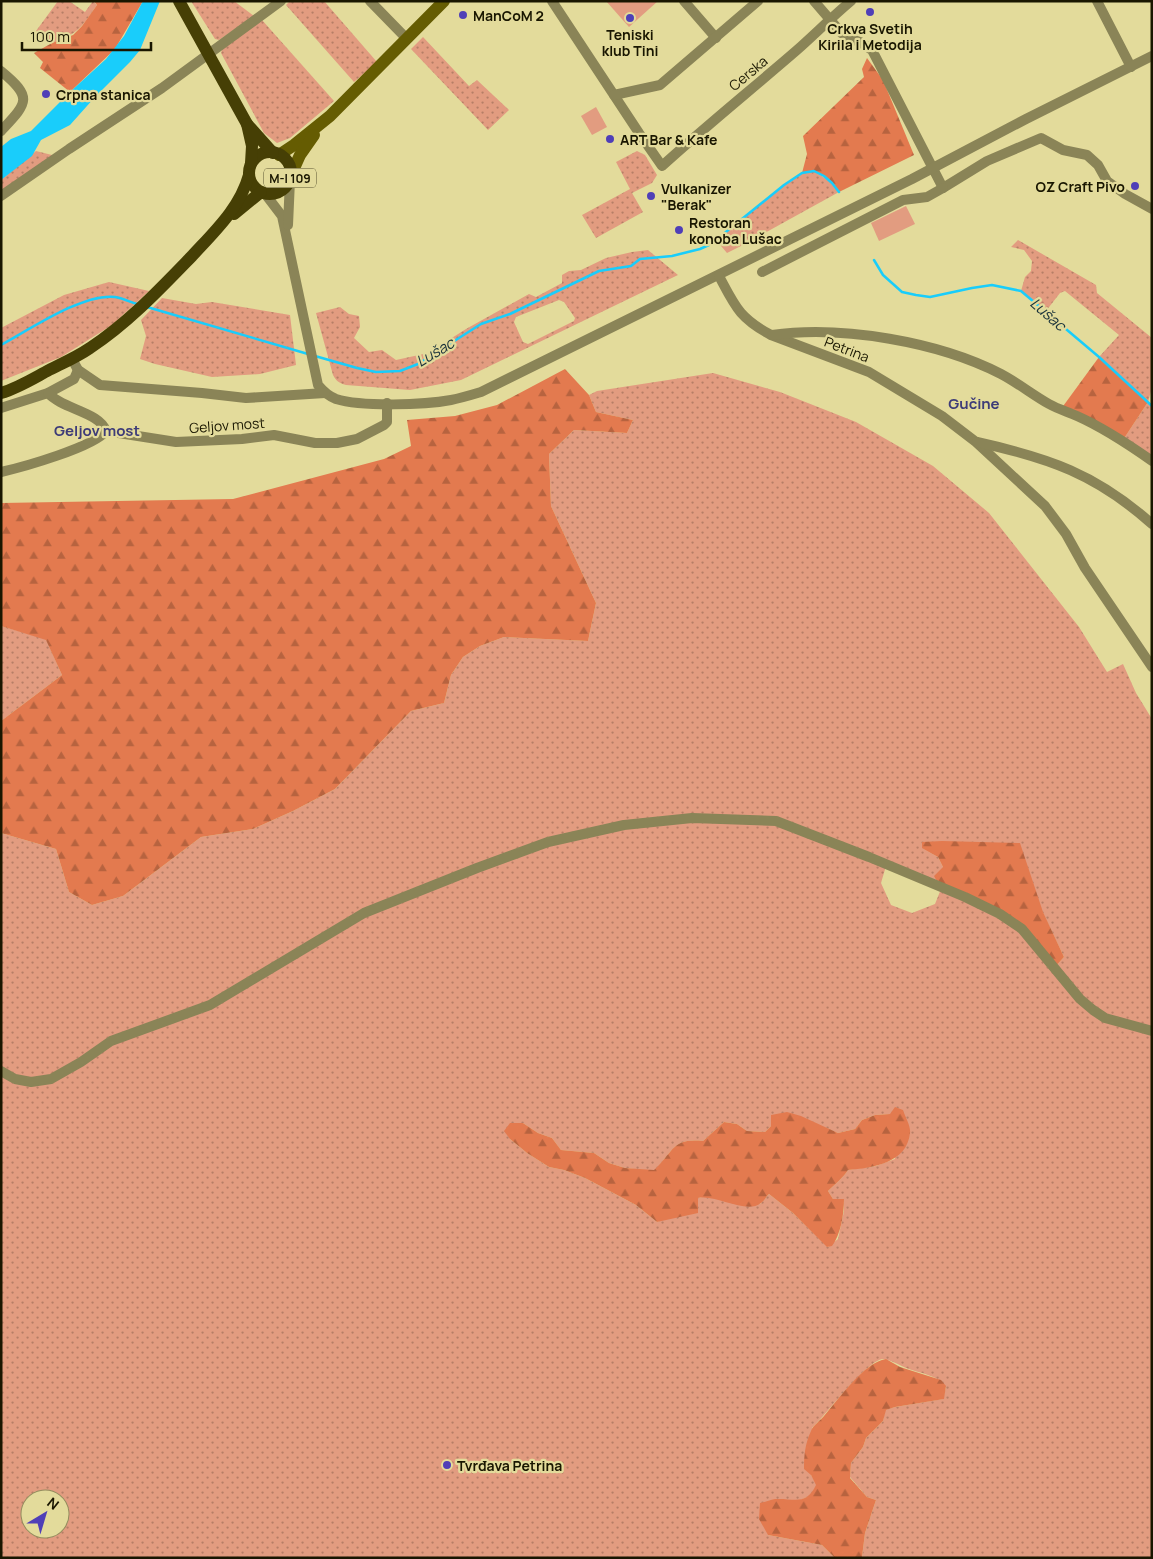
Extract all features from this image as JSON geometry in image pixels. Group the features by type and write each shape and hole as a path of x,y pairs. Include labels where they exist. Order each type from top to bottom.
{"main road":[{"name":"M-I 109","path":"1,393 75,364 155,294 224,222 263,194 281,191 290,178 288,163 276,154 248,124 180,3"},
{"name":"M-I 109","path":"224,222 246,186 252,146 248,124"},
{"name":"M-I 109","path":"263,194 251,182 250,169 260,154 276,154"}],"street":[{"path":"1,196 162,88 281,1"},
{"path":"370,1 407,39"},
{"path":"276,154 294,145 330,116 444,1"},
{"path":"552,1 614,95 660,85 758,1"},
{"path":"684,1 716,38"},
{"path":"814,1 845,37 860,42 872,50 943,188"},
{"name":"Cerska","path":"614,95 662,166 700,131 798,49 829,18 851,1"},
{"path":"1097,1 1131,67"},
{"path":"263,194 282,216 313,365 318,385 325,393 337,399 368,403 415,404 450,400 481,392 646,309 719,276 1152,56"},
{"path":"1,71 20,88 24,99 23,106 1,131"},
{"path":"288,241 290,178 307,145 330,116"},
{"path":"762,272 903,200 927,196 987,162 1036,139 1044,139 1063,150 1087,155 1098,164 1107,181 1152,210"},
{"name":"Petrina","path":"719,276 736,308 750,322 771,335 869,372 942,416 976,442 1045,506 1066,534 1085,568 1152,667"},
{"path":"771,335 802,332 855,335 905,342 956,355 1002,374 1050,405 1078,416 1123,440 1152,461"},
{"path":"75,364 100,385 246,398 325,393"},
{"path":"1,408 48,393 74,379 75,364"},
{"path":"1,472 32,464 88,444 98,440 106,431 105,426 99,421 61,403 48,393"},
{"name":"Geljov most","path":"106,431 176,442 242,439 274,435 315,443 337,443 357,439 384,425 387,422 387,403"},
{"name":"Petrina","path":"976,442 1035,456 1067,467 1097,482 1125,501 1152,524"},
{"path":"1,1071 15,1079 31,1082 51,1079 112,1041 210,1005 364,913 477,868 557,840 624,825 692,818 776,821 869,856 974,901 1000,914 1022,929 1080,999 1093,1010 1105,1018 1152,1031"}],"shaded area":[{"path":"58,1 69,1 85,12 93,1 97,5 79,29 52,43 36,31"},
{"path":"191,1 234,1 254,16 219,40 215,39"},
{"path":"290,1 324,1 377,62 354,82 286,5"},
{"name":"Teniski klub Tini","path":"606,1 658,1 629,27"},
{"path":"262,20 334,101 290,138 277,143 264,133 221,53 223,47"},
{"path":"423,37 469,86 477,80 509,110 488,130 411,49"},
{"path":"596,107 607,127 592,135 581,116"},
{"path":"36,151 56,156 1,195 1,180"},
{"path":"637,151 645,155 657,175 652,183 632,193 643,212 596,238 582,215 630,189 616,162"},
{"path":"814,171 832,183 839,192 741,246 731,228 784,185 802,173"},
{"path":"906,206 915,224 879,241 871,223"},
{"path":"731,228 741,246 727,253 716,240"},
{"path":"1018,240 1096,285 1097,293 1152,338 1152,388 1148,402 1099,357 1119,335 1065,291 1060,293 1046,311 1021,291 1025,277 1031,271 1032,261 1024,250 1011,247"},
{"path":"648,250 678,275 461,380 410,390 346,385 338,382 333,375 316,313 340,307 349,314 359,316 360,327 354,338 369,352 382,350 396,360 428,353 466,329 529,294 536,297 562,283 562,275 569,271 581,270 606,258","holes":["559,300 564,302 575,318 574,321 528,344 523,342 514,322 516,317"]},
{"path":"109,282 149,291 112,325 61,357 1,381 1,328 64,295"},
{"path":"162,298 196,304 212,302 290,315 296,365 260,374 212,377 140,359 146,336 141,320"},
{"path":"713,373 780,392 856,422 933,466 989,513 1079,627 1107,672 1123,664 1136,693 1152,719 1152,1030 1093,1009 1055,967 1064,957 1043,913 922,848 938,857 943,867 939,885 776,819 692,816 547,841 363,912 209,1004 145,1027 50,1078 31,1081 1,1070 1,833 56,849 69,892 92,905 123,896 201,837 253,829 335,789 411,711 444,703 451,675 463,657 480,646 504,637 588,641 596,603 551,506 549,454 574,430 627,433 633,420 596,412 589,395 597,391"},
{"path":"1148,402 1152,404 1152,461 1123,440"},
{"path":"1,626 46,639 62,675 1,721"},
{"path":"692,819 775,822 886,866 881,883 891,905 912,913 935,904 941,889 1021,930 1092,1010 1152,1033 1152,1558 861,1558 865,1533 876,1500 867,1497 850,1477 851,1463 863,1447 866,1438 883,1421 885,1410 943,1399 946,1387 939,1380 931,1376 883,1359 867,1368 812,1428 811,1475 817,1485 811,1495 801,1500 768,1535 822,1545 835,1558 1,1558 1,1073 31,1083 112,1042 210,1006 364,914 548,844 624,826","holes":["890,1114 895,1159 876,1166 848,1170 828,1191 833,1199 844,1199 844,1211 838,1239 828,1247 793,1213 769,1194 760,1204 721,1200 707,1196 698,1198 697,1204 657,1222 636,1205 585,1178 564,1170 549,1167 510,1139 523,1123 538,1133 552,1138 561,1150 594,1153 609,1163 625,1168 654,1171 679,1144 703,1141 724,1122 737,1124 747,1131 765,1132 771,1126 823,1127 838,1133 855,1129 862,1120 875,1115"]}],"green space":[{"path":"94,1 143,1 115,49 70,92 40,68 43,62 34,53 52,43 73,35 97,5"},
{"path":"867,58 883,80 914,155 839,192 824,176 809,172 802,173 807,154 803,136 864,77 862,69"},
{"path":"1099,357 1148,402 1123,440 1061,409"},
{"path":"565,369 589,395 596,412 633,420 627,433 574,430 549,454 551,506 596,603 588,641 504,637 480,646 463,657 451,675 444,703 411,711 335,789 253,829 201,837 123,896 92,905 69,892 56,849 1,833 1,721 62,675 46,640 1,626 1,503 233,499 384,459 411,446 407,420 455,416 497,405"},
{"path":"922,842 1020,843 1043,912 1064,957 1055,967 1023,928 939,885 934,876 943,867 938,857 922,848"},
{"path":"895,1107 903,1110 909,1124 908,1143 903,1151 887,1162 868,1168 848,1170 828,1191 833,1199 844,1199 843,1217 838,1236 832,1246 827,1247 793,1213 769,1194 761,1203 748,1207 714,1199 698,1198 698,1213 657,1222 636,1205 585,1178 564,1170 549,1167 527,1153 510,1139 504,1131 510,1123 523,1123 538,1133 552,1138 561,1150 594,1153 609,1163 625,1168 654,1170 679,1144 703,1141 724,1122 737,1124 747,1131 765,1132 771,1126 771,1115 787,1112 801,1116 838,1133 855,1129 862,1120 875,1115 890,1114"},
{"path":"886,1359 900,1367 941,1380 946,1386 944,1399 886,1410 883,1421 866,1438 863,1447 851,1463 850,1478 867,1497 876,1500 865,1533 862,1557 835,1558 822,1545 768,1535 759,1519 760,1503 775,1499 799,1500 812,1492 816,1485 811,1475 804,1469 806,1445 812,1429 860,1374 869,1367"}],"water":[{"path":"143,1 160,1 140,50 70,125 41,140 32,156 1,180 1,147 11,139 31,131 106,59 124,36"}],"waterway":[{"name":"Lušac","path":"315,356 376,372 400,371 418,364 481,324 510,314 599,271 631,266 640,259 672,256 700,249 711,244 784,185 802,173 814,171 824,176 839,192"},
{"name":"Lušac","path":"874,260 883,275 902,292 916,295 930,297 992,285 1021,291 1099,357 1152,406"},
{"name":"Lušac","path":"1,345 56,314 88,301 102,297 115,297 137,304"},
{"name":"Lušac","path":"147,307 308,354"}],"place":[{"name":"Crkva Svetih Kirila i Metodija","path":"870,12"},
{"name":"ManCoM 2","path":"463,15"},
{"name":"Teniski klub Tini","path":"630,18"},
{"name":"Crpna stanica","path":"46,94"},
{"name":"ART Bar & Кafe","path":"610,139"},
{"name":"OZ Craft Pivo","path":"1135,186"},
{"name":"Vulkanizer \"Berak\"","path":"651,196"},
{"name":"Restoran konoba Lušac","path":"679,230"},
{"name":"Tvrđava Petrina","path":"447,1465"}],"district":[{"name":"Gučine","path":"974,403"},
{"name":"Geljov most","path":"97,430"}]}
